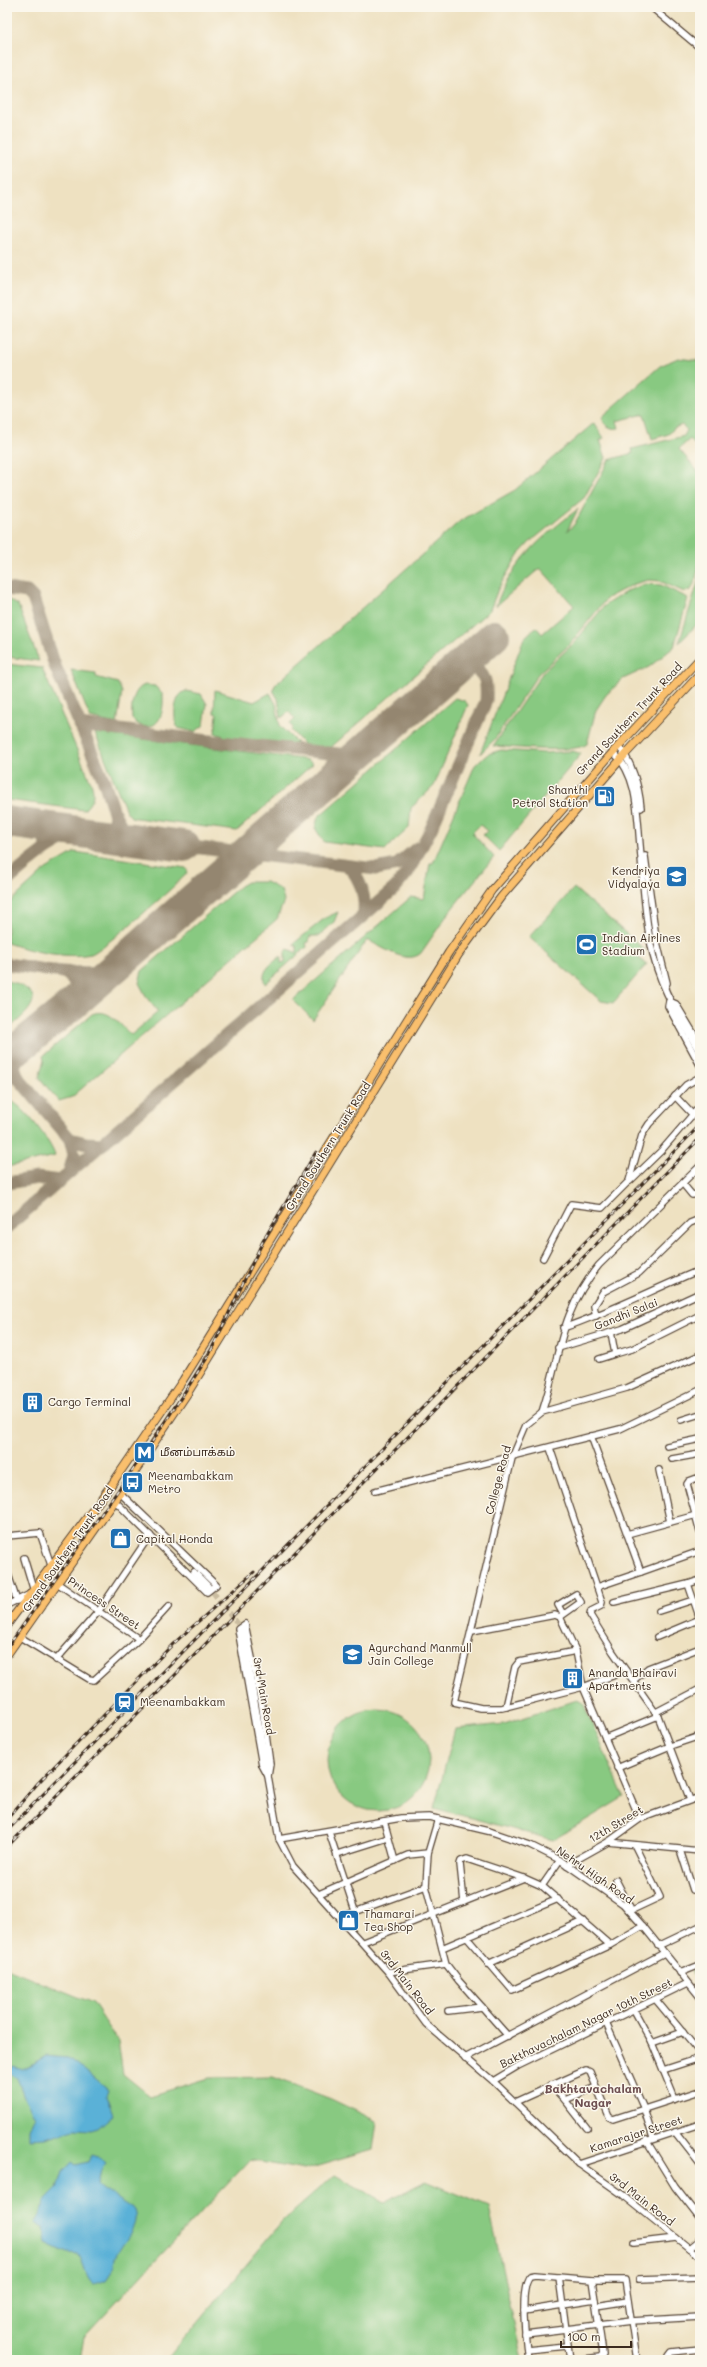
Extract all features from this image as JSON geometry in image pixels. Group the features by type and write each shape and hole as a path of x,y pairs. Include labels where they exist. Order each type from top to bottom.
{"main road":[{"name":"Grand Southern Trunk Road","path":"7,1625 112,1484 183,1380 458,940 492,890 615,749 700,658"},
{"name":"Grand Southern Trunk Road","path":"7,1655 118,1498 223,1338 459,954 501,897 623,757 700,674"}],"street":[{"path":"651,7 700,48"},
{"path":"615,749 623,757 640,798 642,850 651,946 670,1001 700,1052"},
{"path":"670,1001 676,1004 700,1044"},
{"path":"670,1001 668,1006 700,1065"},
{"path":"629,1181 645,1130 686,1085 700,1077"},
{"path":"675,1096 693,1115"},
{"path":"543,1258 571,1204 602,1208 661,1151 700,1106"},
{"path":"542,1412 563,1328 578,1294 595,1271 700,1166"},
{"path":"683,1184 692,1195 700,1194"},
{"path":"596,1316 594,1306 603,1292 639,1273 690,1223 700,1220"},
{"name":"Gandhi Salai","path":"563,1328 596,1316 700,1270"},
{"name":"Gandhi Salai","path":"558,1348 611,1332 700,1293"},
{"path":"599,1359 632,1348 700,1315"},
{"path":"611,1332 615,1354"},
{"name":"College Road","path":"506,1707 481,1708 454,1702 512,1458 526,1424 542,1412 627,1388 700,1355"},
{"path":"375,1491 512,1458 627,1426 652,1412 700,1390"},
{"path":"681,1420 700,1414"},
{"path":"592,1436 641,1572"},
{"path":"667,1446 700,1439"},
{"path":"550,1448 602,1604 591,1611 590,1615 623,1667 634,1680 657,1714 690,1800"},
{"path":"672,1459 700,1454"},
{"path":"659,1470 670,1522"},
{"path":"700,1477 689,1481 687,1484 698,1514 700,1532"},
{"path":"118,1498 216,1585 207,1592 150,1535 118,1498"},
{"path":"118,1498 208,1586"},
{"path":"627,1534 698,1514"},
{"path":"7,1536 40,1533 51,1565"},
{"path":"56,1660 98,1612 150,1535"},
{"path":"597,1587 700,1551"},
{"path":"7,1606 31,1591 24,1558"},
{"path":"7,1571 17,1601"},
{"path":"614,1602 700,1580"},
{"name":"Princess Street","path":"57,1583 139,1639"},
{"path":"657,1636 700,1619 699,1612 688,1584"},
{"path":"659,1612 693,1600"},
{"path":"20,1637 56,1660 89,1679 94,1680 139,1639 169,1606"},
{"path":"472,1631 561,1615 576,1651 584,1688 640,1819"},
{"path":"245,1624 263,1714 270,1764 268,1776 262,1765 238,1629 245,1624"},
{"name":"3rd Main Road","path":"242,1629 279,1839 293,1866 341,1917 388,1972 426,2024 493,2081 579,2164 623,2195 700,2257"},
{"path":"634,1680 648,1668 700,1648"},
{"path":"576,1651 519,1662 515,1667 506,1707 584,1688 615,1675"},
{"path":"605,1738 657,1714 700,1690"},
{"path":"617,1768 670,1746 700,1736"},
{"name":"12th Street","path":"567,1865 608,1842 640,1819 700,1797"},
{"name":"Nehru High Road","path":"279,1839 416,1817 438,1819 499,1834 530,1845 560,1860 629,1910 700,1997"},
{"path":"438,1819 428,1853 426,1886 432,1915 446,1964 508,2036"},
{"path":"384,1821 395,1861"},
{"path":"329,1832 355,1912"},
{"path":"337,1854 388,1838"},
{"path":"608,1842 635,1846 700,1851"},
{"path":"616,1880 630,1907 629,1910 660,1897 635,1846"},
{"path":"680,1850 694,1890 700,1888"},
{"path":"319,1894 395,1861 414,1854 428,1853"},
{"path":"464,1902 460,1864 464,1860 524,1878 542,1886 610,1945"},
{"path":"542,1886 560,1860"},
{"path":"362,1942 524,1878"},
{"path":"341,1917 426,1886"},
{"path":"442,1948 468,1939 558,1899"},
{"path":"488,1964 583,1921"},
{"path":"468,1939 509,1988 515,1990 610,1945 643,1926"},
{"path":"658,1946 700,1926"},
{"path":"465,2058 664,1953"},
{"path":"388,1972 446,1964"},
{"path":"680,1973 700,1965"},
{"name":"Bakthavachalam Nagar 10th Street","path":"493,2081 518,2066 656,2000 688,1983"},
{"path":"656,2000 700,2053"},
{"path":"448,2011 482,2007"},
{"path":"634,2010 652,2043 675,2099"},
{"path":"606,2023 644,2108 653,2138"},
{"path":"652,2043 683,2032"},
{"path":"663,2070 700,2058"},
{"path":"515,2102 550,2085 587,2070 609,2117 615,2119 644,2108 700,2091"},
{"path":"550,2085 565,2100 587,2128"},
{"path":"565,2100 596,2087"},
{"name":"Kamarajar Street","path":"579,2164 646,2140 700,2124"},
{"path":"675,2132 700,2164"},
{"path":"646,2140 674,2187 700,2219"},
{"path":"634,2243 676,2238"},
{"path":"689,2248 700,2239"},
{"path":"528,2360 524,2311 529,2277 535,2275 592,2280 625,2280 637,2360"},
{"path":"559,2277 570,2360"},
{"path":"639,2279 700,2277"},
{"path":"577,2360 603,2355 592,2280"},
{"path":"524,2311 562,2305 628,2301"},
{"path":"525,2334 631,2321 700,2318"},
{"path":"527,2350 567,2346"},
{"path":"670,2360 669,2356 672,2352 700,2349"}],"green space":[{"path":"678,358 700,361 700,451 690,439 679,449 700,474 701,549 696,578 691,590 684,592 660,581 649,580 634,584 607,598 570,644 538,674 495,739 480,754 524,638 536,627 542,634 574,606 540,568 496,606 502,591 510,576 540,540 578,509 567,531 574,525 609,460 633,453 632,449 684,436 687,430 682,425 674,428 669,434 652,439 644,414 617,421 619,428 608,426 602,417 660,366"},
{"path":"594,423 604,438 600,440 606,458 584,498 530,542 518,555 498,589 490,610 330,748 306,747 291,730 293,728 290,724 295,719 289,712 281,718 278,699 273,690 275,685 460,521 515,490"},
{"path":"700,576 700,621 679,643"},
{"path":"645,584 661,585 688,598 674,647 649,667 623,679 606,695 596,710 587,744 570,749 493,746 543,672 574,643 605,605 627,591"},
{"path":"7,599 18,605 39,661 7,657"},
{"path":"7,664 42,668 92,785 92,799 84,810 7,800"},
{"path":"71,670 96,673 96,677 118,683 122,692 117,724 90,718"},
{"path":"145,685 155,686 163,695 163,707 160,718 157,722 153,725 142,726 132,719 132,704 137,690"},
{"path":"215,690 254,702 270,693 276,704 280,726 301,747 226,737 215,733 217,714 214,713"},
{"path":"186,691 201,694 207,704 204,725 195,732 178,728 176,724 175,707 179,697"},
{"path":"455,698 465,701 468,705 434,786 411,808 409,828 385,850 324,842 315,828 318,817"},
{"path":"95,733 302,759 308,760 313,764 237,831 136,818 131,817 126,811"},
{"path":"501,750 545,753 573,751 581,754 499,851 483,835 487,831 480,825 472,833 494,857 450,911 421,953 409,957 401,956 367,940 313,1020 293,1000 411,897 424,899 430,863 433,863 475,765 488,754"},
{"path":"75,852 186,868 188,872 140,916 109,942 91,954 71,956 60,955 26,949 7,943 7,905 46,869"},
{"path":"247,882 266,882 281,890 284,901 277,919 72,1097 59,1101 39,1078 44,1060 43,1056 92,1014 98,1012 109,1015 131,1035 158,1012 147,998 139,983 142,971 240,886"},
{"name":"Indian Airlines Stadium","path":"574,888 645,950 638,958 647,964 613,1003 601,1001 529,937"},
{"path":"338,912 334,922 319,936 310,936 309,942 306,943 307,947 265,984 265,971 271,965 281,956 281,963 285,962 285,952 288,949 297,953 297,947 293,944 325,918"},
{"path":"7,981 21,986 29,991 33,997 29,1009 7,1030"},
{"path":"7,1100 19,1107 35,1123 53,1150 55,1156 7,1167"},
{"path":"577,1700 583,1703 624,1797 553,1840 434,1808 455,1729 504,1724"},
{"path":"378,1709 398,1713 406,1717 414,1724 421,1732 425,1740 429,1760 425,1780 421,1788 414,1796 406,1803 398,1807 378,1811 358,1807 350,1803 342,1796 335,1788 331,1780 327,1760 331,1740 335,1732 342,1724 350,1717 358,1713"},
{"path":"700,1967 700,1985 690,1971"},
{"path":"7,1968 93,2003 118,2041 123,2074 150,2096 209,2078 273,2077 331,2099 377,2121 373,2150 304,2170 250,2160 84,2337 80,2360 7,2360"},
{"path":"335,2175 384,2202 426,2181 489,2207 522,2360 166,2360 283,2221"}],"water":[{"path":"46,2056 67,2058 76,2063 108,2090 106,2096 113,2115 98,2128 91,2130 75,2129 46,2138 29,2139 29,2129 35,2116 26,2102 17,2078 8,2072 13,2066 23,2069"},
{"path":"91,2155 101,2158 106,2163 101,2170 98,2184 102,2189 134,2209 135,2217 131,2232 117,2253 114,2268 106,2280 94,2284 87,2275 78,2254 67,2253 46,2243 44,2228 35,2223 46,2199 57,2188 62,2173 72,2162 76,2165 88,2162"}],"taxiway":[{"path":"7,589 27,592 33,598 55,666 104,781 115,815 123,829 137,840"},
{"path":"7,1227 395,888 408,872 431,829 486,701 486,684 483,675 469,666 458,668"},
{"path":"79,725 201,740 359,756"},
{"path":"107,834 113,828 115,815"},
{"path":"29,825 43,834 47,847"},
{"path":"7,881 34,858 53,845 74,835 86,832"},
{"path":"184,846 376,869 397,865 417,848"},
{"path":"349,867 357,877 362,890 364,904 363,917"},
{"path":"7,964 74,973 100,972 113,969"},
{"path":"66,973 70,976 76,987 76,995 73,1004"},
{"path":"14,1051 13,1063 18,1078"},
{"path":"7,1072 18,1078 70,1139 74,1155 69,1173"},
{"path":"70,1139 86,1143 103,1144"},
{"path":"7,1183 37,1178 60,1181"}],"runway":[{"path":"7,1057 73,1004 494,636"},
{"path":"7,822 184,846"}],"tunnel":[{"path":"208,1586 242,1629"}],"railway":[{"path":"7,1831 700,1125"},
{"path":"7,1847 700,1138"},
{"path":"7,1648 152,1442 209,1355 263,1241 316,1152"},
{"path":"7,1819 38,1783 173,1644 254,1572"}],"place":[{"name":"Shanthi Petrol Station","path":"604,796"},
{"name":"Kendriya Vidyalaya","path":"676,877"},
{"name":"Indian Airlines Stadium","path":"587,944"},
{"name":"Cargo Terminal","path":"32,1402"},
{"name":"மீனம்பாக்கம்","path":"145,1452"},
{"name":"Meenambakkam Metro","path":"132,1482"},
{"name":"Capital Honda","path":"121,1539"},
{"name":"Agurchand Manmull Jain College","path":"353,1654"},
{"name":"Ananda Bhairavi Apartments","path":"573,1679"},
{"name":"Meenambakkam","path":"124,1702"},
{"name":"Thamarai Tea Shop","path":"349,1920"}],"district":[{"name":"Bakhtavachalam Nagar","path":"593,2096"}]}
